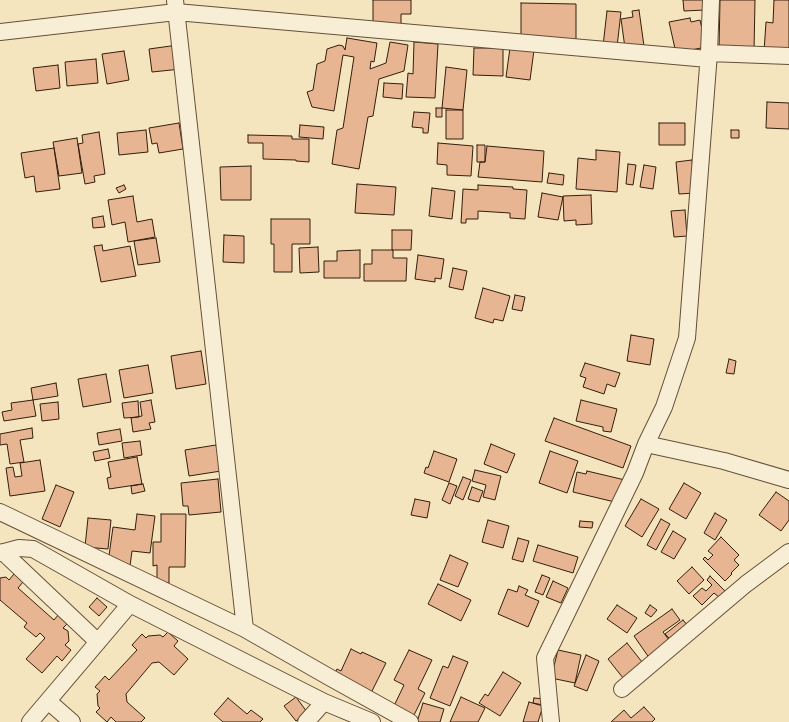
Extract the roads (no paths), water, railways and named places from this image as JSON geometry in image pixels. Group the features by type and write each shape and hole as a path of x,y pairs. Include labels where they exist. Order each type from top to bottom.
{"street":[{"path":"551,722 545,658 635,473 646,444 664,407 686,338 709,56 711,0"},
{"path":"176,6 245,629"},
{"path":"0,32 176,6 709,56 789,56"},
{"path":"646,444 724,461 789,480"},
{"path":"0,512 245,629 410,722"},
{"path":"1,553 19,548 33,549 130,604 324,702 372,722"},
{"path":"622,689 746,584 789,552"},
{"path":"1,553 98,642"},
{"path":"30,722 130,604"},
{"path":"48,702 72,722"},
{"path":"306,722 324,702"}]}
